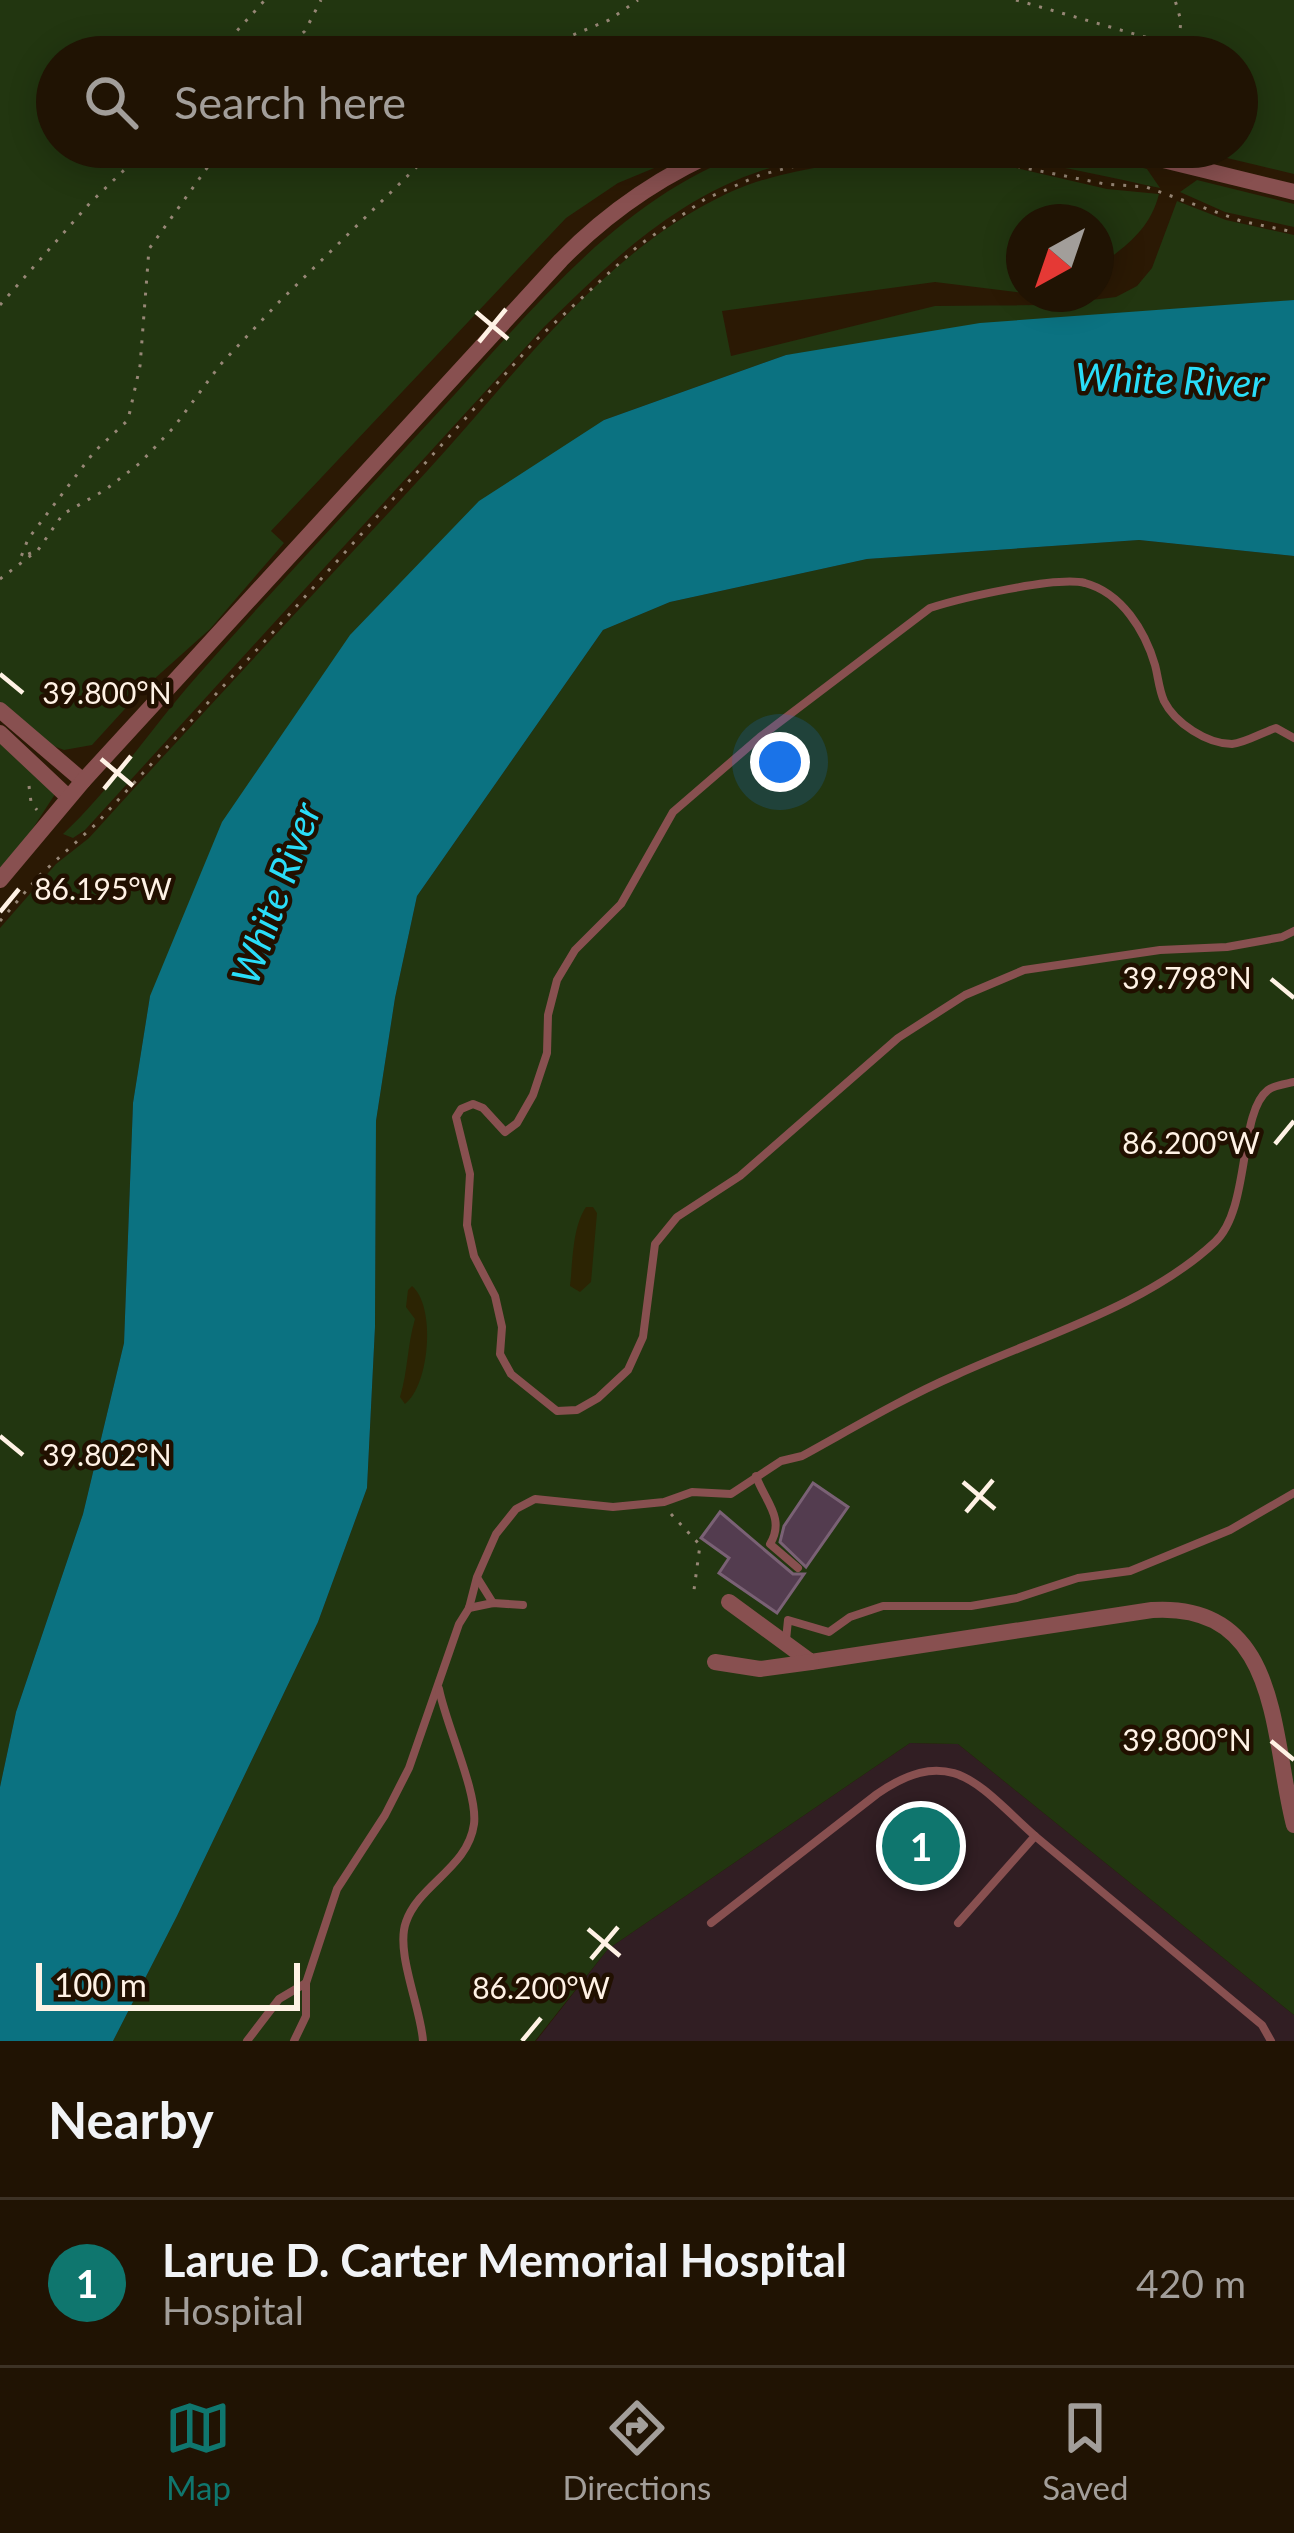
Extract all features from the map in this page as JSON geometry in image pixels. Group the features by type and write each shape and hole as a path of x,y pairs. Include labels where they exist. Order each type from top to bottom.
{"street":[{"path":"0,880 68,797 572,248 628,201 686,168"},
{"path":"1198,168 1294,191"},
{"path":"0,710 83,781"},
{"path":"0,733 68,797"},
{"path":"729,1601 811,1661"},
{"path":"716,1662 760,1669 1152,1610 1192,1612 1222,1625 1259,1667 1294,1825"}],"lane":[{"path":"1294,738 1276,728 1234,744 1201,736 1177,719 1163,700 1145,638 1127,610 1082,582 958,598 930,608 760,737 673,812 621,904 575,950 557,980 548,1015 547,1052 517,1123 505,1132 473,1104 456,1117 470,1174 466,1225 474,1256 495,1296 502,1328 500,1354 511,1374 557,1411 577,1410 598,1398 628,1370 643,1337 655,1244 677,1217 740,1176 898,1038 965,995 1024,970 1160,950 1227,947 1282,938 1294,931"},
{"path":"294,2041 306,2016 306,1983 337,1889 409,1768 459,1624 470,1608 476,1577 496,1534 516,1509 535,1499 613,1507 664,1502 692,1492 731,1494 781,1461 802,1456 956,1375 1120,1304 1218,1240 1242,1177 1257,1102 1271,1088 1294,1082"},
{"path":"755,1476 775,1513 777,1533 770,1544 798,1568"},
{"path":"785,1643 788,1620 829,1632 883,1606 970,1606 1017,1598 1078,1578 1130,1571 1230,1530 1294,1493"},
{"path":"476,1577 493,1603"},
{"path":"470,1608 493,1603 523,1605"},
{"path":"423,2041 403,1944 406,1922 467,1846 475,1821 439,1687"},
{"path":"711,1923 905,1774 934,1768 978,1785 1262,2024 1271,2041"},
{"path":"958,1923 1035,1836"},
{"path":"247,2041 279,2000 306,1983"}],"path":[{"path":"232,36 265,0"},
{"path":"299,36 321,0"},
{"path":"571,36 609,20 638,0"},
{"path":"1016,0 1139,36"},
{"path":"1175,0 1178,36"},
{"path":"0,305 126,168"},
{"path":"38,550 22,557 28,538 94,452 128,420 140,366 149,249 205,168"},
{"path":"0,579 38,550 63,514 140,463 174,427 220,364 416,168"},
{"path":"0,921 276,629 535,341 638,246 705,200 789,168"},
{"path":"1028,168 1146,187 1241,220 1294,232"},
{"path":"664,1502 700,1545 694,1590"}],"shaded area":[{"path":"910,1743 958,1744 1294,2015 1294,2041 536,2041 608,1949"}],"green space":[{"path":"0,0 1294,0 1294,174 1258,165 1258,36 36,36 36,168 654,168 618,183 566,218 271,531 284,543 210,629 143,689 92,745 64,750 51,745 0,704"},
{"path":"711,168 773,168 738,179 682,209 593,280 544,327 85,830 73,838 63,834 230,639 523,319 594,248 673,188"},
{"path":"818,168 1016,168 1107,189 1159,194 1143,228 1114,254 1114,204 1006,204 1006,291 935,282 722,311 731,356 935,306 1006,305 1006,312 1114,312 1114,297 1137,286 1152,268 1177,201 1226,220 1294,235 1294,300 786,355 604,420 150,996 133,1103 124,1343 83,1514 16,1712 0,1787 0,928 56,864 89,838 564,317 640,248 681,219 747,185"},
{"path":"1063,168 1143,168 1160,188"},
{"path":"1197,180 1294,204 1294,227 1225,212 1180,192"},
{"path":"1139,540 1294,556 1294,2015 958,1744 910,1743 608,1949 535,2041 113,2041 318,1622 367,1488 375,1327 376,1121 417,896 603,630 670,602 867,559"},
{"path":"0,736 59,788 0,879"}],"sand":[{"path":"586,1207 597,1213 591,1282 580,1292 570,1286 576,1235"},
{"path":"412,1286 425,1310 427,1345 420,1380 405,1404 400,1397 415,1319 406,1307"}],"water":[{"name":"White River","path":"1294,300 1294,556 1139,540 867,559 670,602 603,630 417,896 376,1121 375,1327 367,1488 318,1622 113,2041 0,2041 0,1787 16,1712 83,1514 124,1343 133,1103 150,996 222,822 350,635 479,501 604,420 786,355 980,323"}],"building":[{"path":"813,1483 848,1507 806,1567 780,1542 784,1526"},
{"path":"720,1512 793,1574 804,1574 777,1613 719,1573 729,1558 701,1538"}],"place":[{"name":"Larue D. Carter Memorial Hospital","path":"921,1846"}]}
